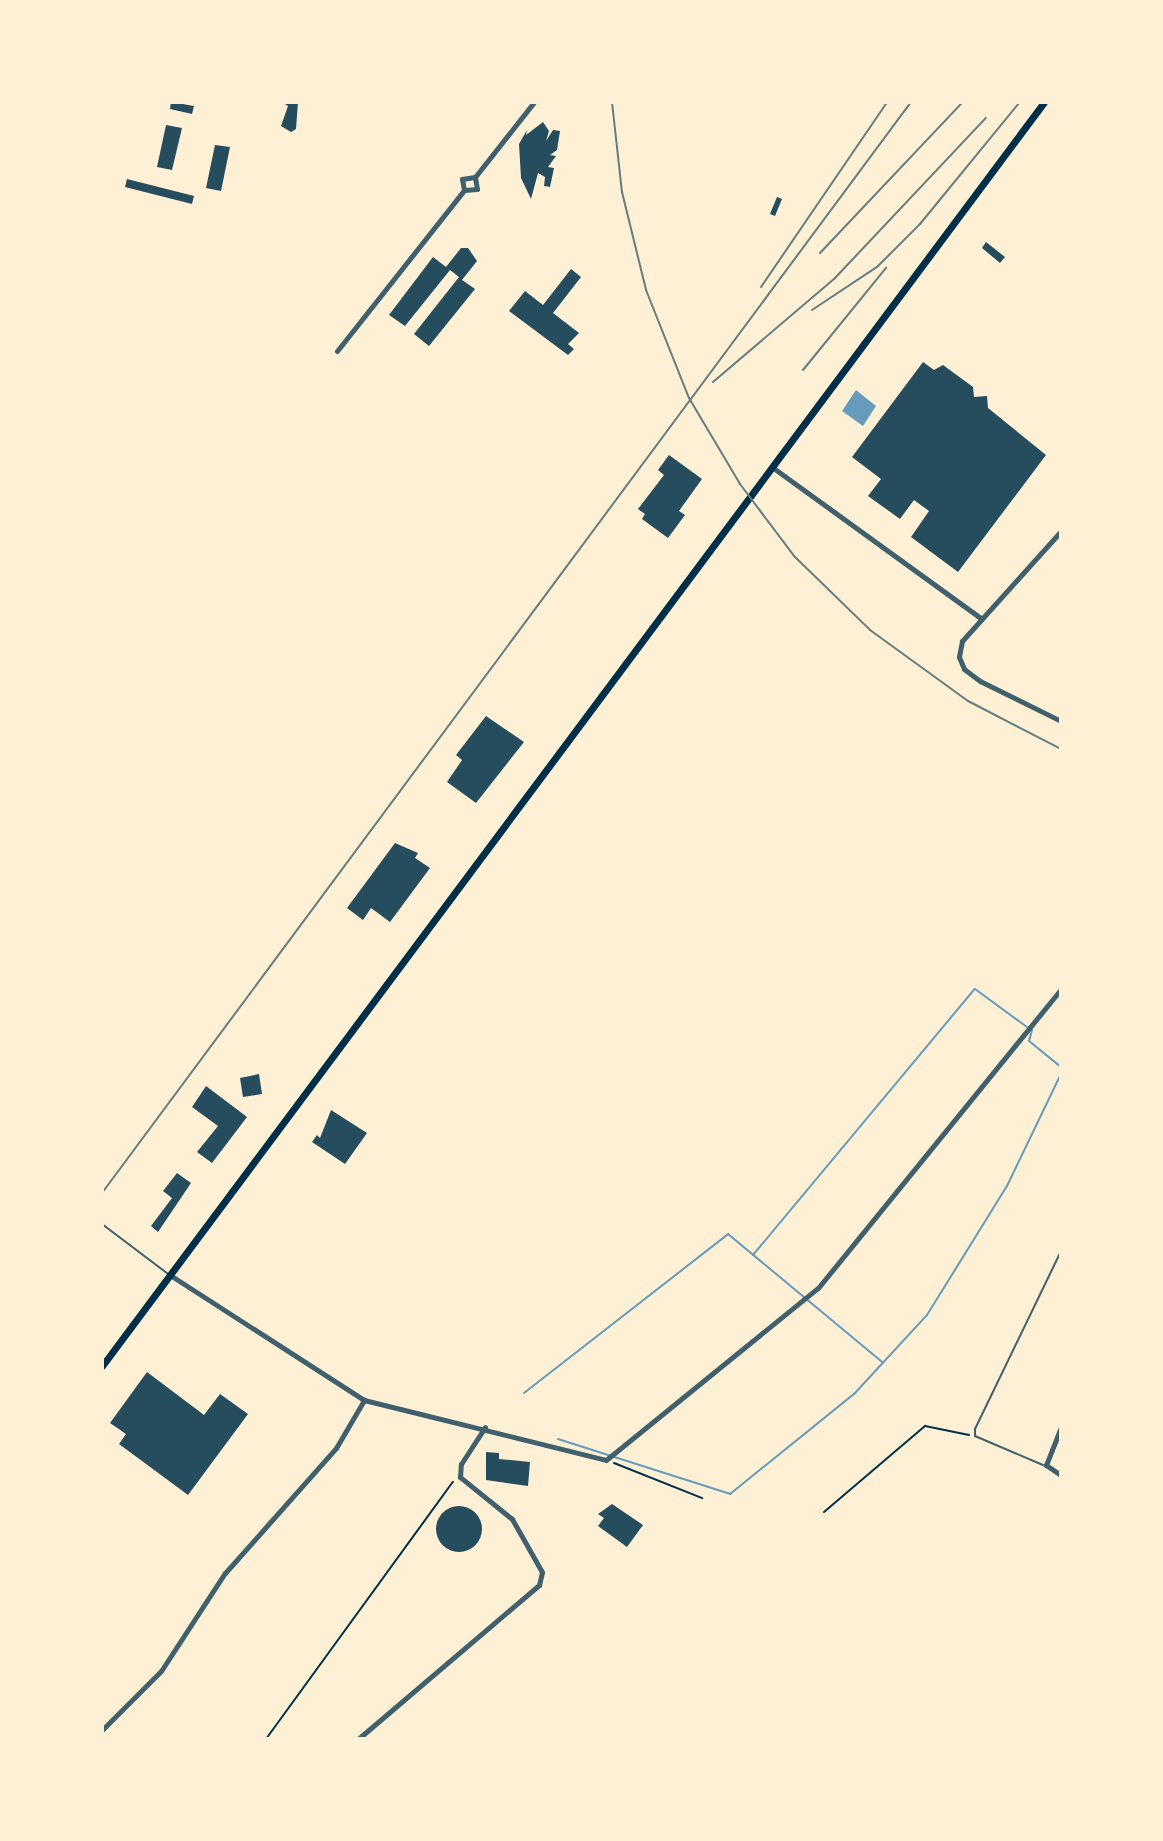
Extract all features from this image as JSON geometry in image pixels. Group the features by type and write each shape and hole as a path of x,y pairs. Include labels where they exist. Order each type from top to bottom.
{"main road":[{"path":"102,1366 740,504 1044,102"}],"street":[{"path":"464,190 462,179 475,177 534,102"},
{"path":"337,351 464,190 477,189 475,177"},
{"path":"771,466 982,619"},
{"path":"1061,531 962,641 959,657 964,669 1061,721"},
{"path":"169,1275 364,1400 485,1427 606,1460 818,1288 1061,989"},
{"path":"102,1730 161,1671 225,1573 336,1448 364,1400"},
{"path":"358,1739 539,1585 542,1572 512,1519 460,1477 461,1464 485,1427"},
{"path":"1061,1427 1046,1465 1061,1475"}],"lane":[{"path":"102,1224 169,1275"},
{"path":"1046,1465 975,1436 1061,1251"}],"path":[{"path":"824,1512 925,1426 975,1436"},
{"path":"606,1460 702,1498"},
{"path":"266,1739 447,1486 460,1477"}],"water":[{"path":"856,390 876,406 863,426 842,411"}],"building":[{"path":"171,102 194,106 192,114 170,109"},
{"path":"282,102 298,102 296,129 291,132 281,126 288,106"},
{"path":"543,122 549,131 546,141 553,130 560,131 557,150 550,155 556,156 548,167 554,168 550,187 544,186 545,177 538,173 531,199 521,178 519,144 527,130 526,135"},
{"path":"166,125 182,128 172,170 157,167"},
{"path":"215,145 230,147 221,191 206,188"},
{"path":"127,179 194,196 192,204 125,187"},
{"path":"777,197 782,199 775,216 770,214"},
{"path":"986,242 1005,257 1000,263 982,248"},
{"path":"461,248 468,248 477,261 462,280 475,289 429,346 414,334 459,277 450,270 405,326 389,315 433,257 446,267"},
{"path":"571,269 581,277 553,313 579,333 568,344 574,349 568,355 509,311 525,291 543,305"},
{"path":"923,362 934,370 943,365 973,387 974,397 987,396 988,408 1046,455 958,572 911,537 929,511 914,500 900,519 868,496 881,479 852,457"},
{"path":"669,455 702,479 679,511 685,515 668,538 642,519 645,514 638,509 664,475 658,470"},
{"path":"486,716 524,742 476,803 447,782 462,760 456,755"},
{"path":"395,843 418,853 415,858 430,868 390,922 371,908 363,920 347,908"},
{"path":"259,1074 262,1094 243,1097 240,1078"},
{"path":"206,1086 247,1117 212,1163 197,1152 218,1126 192,1107"},
{"path":"331,1110 367,1133 345,1164 312,1142 317,1135 320,1138"},
{"path":"177,1173 191,1183 158,1232 151,1226 172,1198 163,1191"},
{"path":"147,1372 204,1415 220,1394 248,1414 188,1495 119,1444 126,1434 110,1423"},
{"path":"486,1452 499,1453 499,1459 530,1462 528,1486 486,1480"},
{"path":"612,1504 643,1525 627,1547 598,1526 604,1518 598,1514"},
{"path":"459,1506 475,1513 482,1529 475,1545 459,1552 443,1545 436,1529 443,1513"}],"waterway":[{"path":"753,1255 975,989 1027,1027"},
{"path":"1032,1030 1029,1041 1061,1067"},
{"path":"558,1439 730,1494 855,1393 927,1315 1007,1186 1061,1074"},
{"path":"524,1393 728,1234 882,1362"}],"railway":[{"path":"612,102 622,192 646,290 689,398 740,484 794,556 870,630 968,701 1061,749"},
{"path":"761,287 887,102"},
{"path":"102,1193 911,102"},
{"path":"820,253 963,102"},
{"path":"812,310 877,267 920,224 1020,102"},
{"path":"713,382 835,278 986,118"},
{"path":"803,370 886,268"}]}
